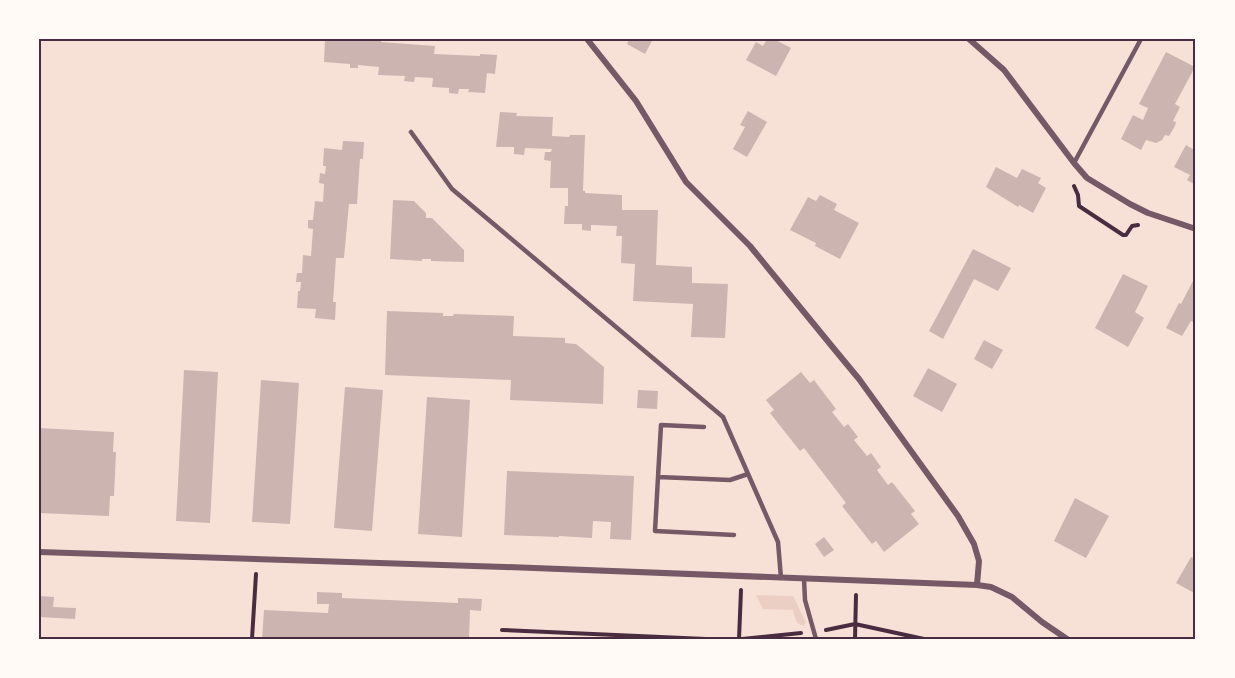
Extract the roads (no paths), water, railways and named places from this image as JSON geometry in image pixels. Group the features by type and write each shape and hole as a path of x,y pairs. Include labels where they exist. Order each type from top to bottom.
{"street":[{"path":"587,39 636,100 686,182 750,246 836,350 958,516 974,544 979,561 976,585"},
{"path":"969,39 1004,70 1087,178 1148,213 1196,229"},
{"path":"39,552 976,585 991,587 1012,597 1067,639"}],"lane":[{"path":"1074,163 1141,39"},
{"path":"411,132 452,189 723,417 778,542 781,578"},
{"path":"704,427 661,425 655,531 734,535"},
{"path":"658,477 730,480 748,474"},
{"path":"804,579 805,600 816,639"}]}
